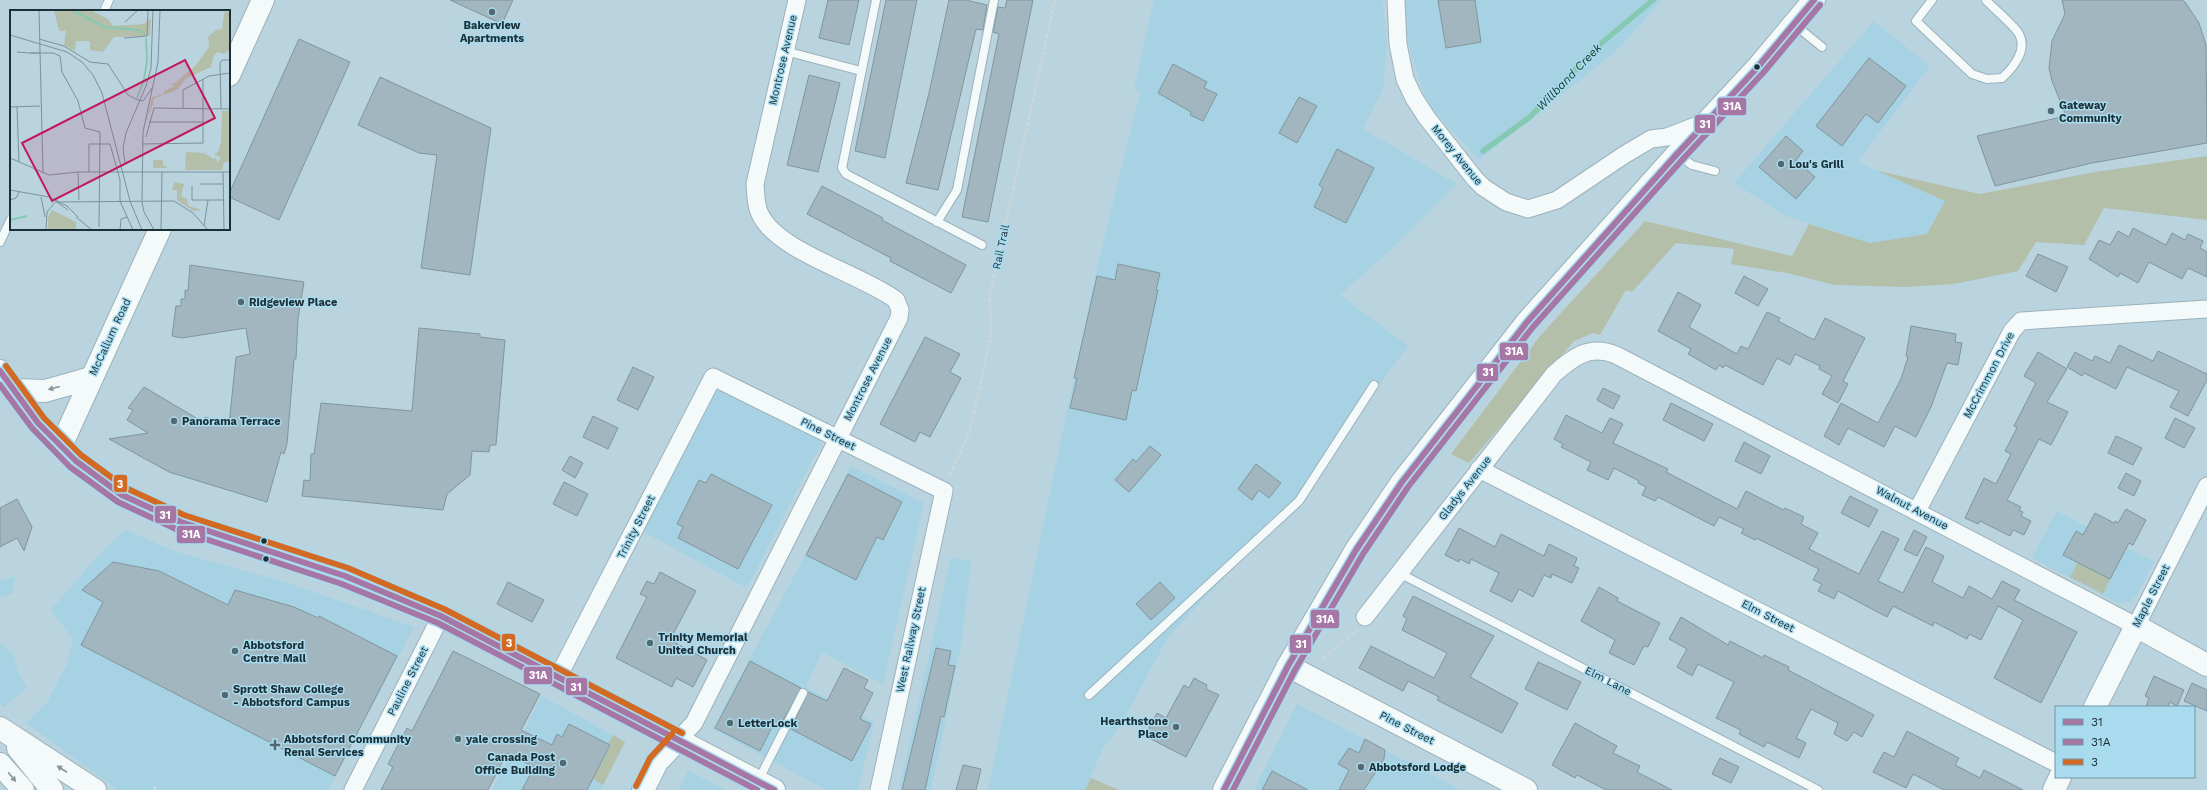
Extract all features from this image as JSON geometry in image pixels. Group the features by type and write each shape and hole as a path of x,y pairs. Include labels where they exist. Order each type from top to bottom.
{"main road":[{"path":"230,73 263,0"},
{"path":"1224,790 1288,666 1356,550 1402,482 1527,322 1677,154 1757,68 1814,0"},
{"name":"McCallum Road","path":"61,446 160,230"},
{"path":"0,371 38,423 82,466 122,495 174,519 345,576 441,616 766,786"},
{"path":"14,390 45,391 91,378"},
{"name":"Walnut Avenue","path":"2136,626 2207,665"},
{"name":"Maple Street","path":"2096,706 2136,626"},
{"name":"Pine Street","path":"1288,666 1526,790"},
{"path":"0,728 52,790"},
{"path":"0,728 95,790"},
{"name":"Montrose Avenue","path":"643,790 657,762 678,740"},
{"path":"0,764 22,790"},
{"path":"2054,790 2060,778"}],"street":[{"name":"Montrose Avenue","path":"678,740 694,723 899,318 900,310 896,300 890,295 785,242 760,216 757,208 755,184 797,0"},
{"name":"Morey Avenue","path":"1396,0 1401,63 1414,98 1475,179 1483,187 1506,202 1528,209 1557,200 1651,138 1667,137 1706,122"},
{"name":"McCrimmon Drive","path":"1917,510 2012,330 2021,321 2207,309"},
{"name":"Gladys Avenue","path":"1365,617 1554,374 1572,358 1593,350 1606,350 1616,354"},
{"name":"Walnut Avenue","path":"1616,354 1917,510 2136,626"},
{"name":"Pine Street","path":"713,377 944,491"},
{"name":"Trinity Street","path":"558,677 713,377"},
{"name":"Elm Street","path":"1479,469 2055,762"},
{"name":"Maple Street","path":"2136,626 2207,486"},
{"name":"West Railway Street","path":"879,790 944,491"},
{"name":"Pauline Street","path":"353,790 441,616"}],"lane":[{"path":"104,10 109,0"},
{"path":"876,0 842,168 846,174 982,246"},
{"path":"937,222 957,190 994,0"},
{"path":"1932,0 1916,21 1972,74 1987,79 2002,78 2014,67 2021,50 2020,34 1986,0"},
{"path":"1794,24 1822,47"},
{"path":"785,51 861,71"},
{"path":"1677,154 1692,165 1716,171"},
{"path":"0,242 10,221"},
{"path":"1089,695 1299,501 1374,385"},
{"name":"Elm Lane","path":"1399,573 1818,790"},
{"path":"766,786 803,693"}],"path":[{"name":"Rail Trail","path":"944,491 970,430 974,415 991,335 992,323 989,307 990,294 1055,0"},
{"path":"1323,658 1330,654 1364,624 1365,617"},
{"path":"154,790 156,786"}],"shaded area":[{"path":"1154,0 1383,0 1387,47 1383,89 1363,129 1457,184 1398,243 1340,295 1408,346 1285,513 1168,637 1120,726 1103,748 1085,790 988,790 1097,268 1140,92 1134,89"},
{"path":"1405,0 1662,0 1615,52 1479,160 1435,112 1424,94 1408,42"},
{"path":"1874,21 1930,66 1857,162 1945,201 1927,234 1870,243 1786,216 1734,183"},
{"path":"715,382 825,435 747,588 640,530"},
{"path":"851,466 924,503 883,684 822,652 807,684 807,688 874,722 858,790 827,790 712,729 805,556"},
{"path":"2057,511 2154,562 2135,597 2130,602 2118,603 2032,558"},
{"name":"Abbotsford Centre Mall","path":"125,530 177,552 285,582 414,627 328,790 118,790 26,723 48,701 67,664 73,639 51,610 98,556"},
{"path":"951,557 971,562 961,645 931,790 899,790"},
{"path":"15,576 13,593 0,597 0,581"},
{"path":"0,644 13,654 19,674 27,687 4,707 0,704"},
{"path":"542,696 625,742 601,790 492,790"},
{"path":"1297,704 1461,790 1254,790"},
{"path":"688,771 727,790 678,790"}],"green space":[{"path":"2207,156 2207,220 2104,208 2084,245 2036,242 2018,271 1954,284 1906,287 1835,285 1787,273 1731,264 1734,249 1676,243 1632,292 1626,290 1600,335 1593,333 1574,341 1469,463 1451,454 1540,336 1645,221 1792,256 1809,224 1870,243 1927,234 1945,201 1878,171 1980,194 2095,172"},
{"path":"2078,562 2110,579 2103,594 2070,577"},
{"path":"613,735 625,742 603,785 593,779 611,745 608,743"},
{"path":"1091,778 1119,790 1085,790"}],"building":[{"name":"Bakerview Apartments","path":"450,0 513,0 502,24"},
{"path":"828,0 859,0 849,45 819,38"},
{"path":"886,0 917,0 885,158 855,151"},
{"path":"949,0 966,0 987,5 983,30 976,29 938,190 906,183 929,93"},
{"path":"1007,0 1033,0 988,222 962,217 999,34 993,32 998,7 1005,8"},
{"path":"1438,0 1475,0 1481,42 1446,48"},
{"path":"2062,0 2182,0 2185,2 2199,23 2206,45 2207,143 2092,163 1995,186 1977,136 2066,116 2052,81 2049,68 2052,41 2065,14"},
{"path":"299,39 350,62 279,220 230,197 230,192"},
{"path":"1869,58 1906,86 1878,123 1866,114 1842,146 1816,126"},
{"path":"1173,64 1207,82 1204,88 1217,94 1203,121 1190,115 1191,112 1158,93"},
{"path":"809,75 840,83 818,172 787,165"},
{"path":"380,77 491,128 470,275 421,268 437,155 419,153 358,125"},
{"path":"1299,97 1317,106 1297,143 1279,133"},
{"name":"Lou's Grill","path":"1786,136 1803,151 1796,160 1815,177 1796,199 1759,167"},
{"path":"1337,149 1374,168 1346,223 1314,207 1323,188 1319,185"},
{"path":"822,186 883,218 882,220 966,265 951,293 890,261 891,258 807,214"},
{"path":"2133,228 2166,245 2172,233 2185,240 2188,234 2203,241 2200,248 2207,252 2207,277 2188,268 2182,279 2149,262 2138,283 2120,273 2118,277 2089,259 2099,240 2110,245 2118,231 2129,237"},
{"path":"2038,254 2068,267 2056,292 2026,276"},
{"path":"1118,264 1160,273 1156,290 1158,290 1136,391 1132,390 1126,420 1070,408 1077,378 1074,378 1097,276 1115,280"},
{"name":"Panorama Terrace","path":"190,265 304,282 298,319 296,359 294,359 287,444 284,454 281,452 267,502 169,472 109,439 148,433 127,420 133,410 128,408 144,387 203,422 205,417 229,425 236,357 250,354 246,328 182,338 172,336 176,306 181,306 181,299 185,299 185,290 188,291"},
{"path":"1744,276 1768,289 1758,306 1735,293"},
{"path":"1678,292 1701,305 1689,327 1737,354 1741,346 1748,349 1767,312 1780,318 1778,321 1814,340 1825,318 1865,338 1843,381 1848,384 1838,403 1822,394 1832,376 1819,369 1820,366 1795,354 1790,365 1777,358 1763,385 1725,365 1723,368 1719,365 1716,370 1688,354 1691,349 1658,331"},
{"path":"1911,326 1956,334 1955,342 1962,343 1958,365 1947,363 1931,407 1916,437 1895,426 1884,447 1848,428 1839,445 1824,436 1841,403 1878,423 1901,379 1908,357 1906,356"},
{"path":"419,328 480,334 480,337 505,340 496,445 490,445 489,452 472,451 470,475 447,494 443,510 302,496 304,480 310,481 311,454 314,454 321,403 412,411"},
{"path":"925,337 960,354 950,372 961,378 930,437 920,432 915,442 880,424"},
{"path":"2119,345 2153,361 2158,351 2207,374 2207,380 2188,416 2170,407 2179,391 2127,367 2116,389 2084,373 2082,376 2067,367 2075,352 2092,361 2095,356 2110,363"},
{"path":"2038,352 2067,369 2047,402 2068,412 2051,445 2039,439 2007,500 2021,507 2019,510 2023,512 2021,516 2031,521 2024,535 2013,530 2010,536 1980,521 1978,524 1965,518 1984,478 1996,484 2011,454 2005,451 2017,428 2014,426 2036,383 2024,376"},
{"path":"633,367 654,377 638,410 617,400"},
{"path":"1603,388 1620,396 1613,409 1597,400"},
{"path":"1671,403 1713,424 1704,441 1663,420"},
{"path":"1566,415 1602,433 1610,418 1623,424 1613,443 1668,469 1666,472 1737,509 1746,491 1784,510 1785,508 1804,517 1801,524 1818,533 1809,549 1859,574 1882,531 1899,539 1878,581 1903,593 1926,547 1944,556 1932,582 1963,598 1969,586 1992,599 2002,581 2020,590 2014,600 2077,632 2041,703 1994,678 2023,620 1998,606 1981,640 1969,634 1967,639 1934,622 1933,626 1893,606 1887,617 1838,591 1834,599 1818,591 1822,584 1813,580 1819,569 1756,538 1755,540 1741,533 1744,529 1719,517 1714,526 1658,497 1655,501 1642,495 1646,487 1638,483 1639,481 1614,468 1608,480 1587,470 1591,462 1561,447 1563,444 1554,439"},
{"path":"593,416 618,428 608,449 583,437"},
{"path":"2175,418 2195,428 2184,448 2165,438"},
{"path":"2116,436 2142,448 2133,465 2108,453"},
{"path":"1744,442 1770,456 1761,474 1735,461"},
{"path":"1150,446 1161,455 1129,492 1115,480 1133,459 1136,462"},
{"path":"570,456 583,463 575,478 562,470"},
{"path":"1256,464 1281,483 1269,498 1259,490 1252,500 1238,489"},
{"path":"2126,473 2141,481 2134,496 2118,488"},
{"path":"711,474 772,505 738,569 678,538 683,527 677,524 699,480 706,483"},
{"path":"848,474 902,502 883,540 877,537 856,580 806,555"},
{"path":"564,482 588,494 577,516 553,504"},
{"path":"1850,496 1878,510 1869,527 1841,513"},
{"path":"17,499 32,527 24,551 17,538 0,547 0,508"},
{"path":"2126,509 2146,520 2133,545 2129,543 2110,579 2063,555 2076,531 2083,535 2095,513 2114,523 2115,521 2118,523"},
{"path":"1459,528 1495,547 1501,534 1544,556 1549,544 1577,558 1574,566 1579,568 1572,583 1552,574 1551,578 1544,575 1533,597 1519,589 1512,602 1490,591 1499,573 1471,559 1469,564 1460,559 1459,562 1445,555"},
{"path":"1914,530 1927,537 1917,556 1904,550"},
{"path":"113,562 159,571 228,605 235,590 294,607 318,618 319,616 397,656 335,776 81,645 103,602 82,590"},
{"path":"660,572 696,591 670,640 707,660 693,687 676,678 672,687 616,658 647,597 640,594 647,581 654,584"},
{"path":"508,582 544,600 532,622 497,604"},
{"path":"1160,582 1175,598 1151,620 1136,604"},
{"path":"1599,587 1618,598 1617,601 1660,623 1648,647 1644,646 1634,665 1609,653 1615,640 1581,621"},
{"path":"1413,596 1494,636 1470,677 1518,703 1502,733 1437,700 1439,697 1408,681 1403,691 1359,668 1371,646 1434,678 1447,653 1402,630 1407,619 1403,616"},
{"path":"1681,617 1728,645 1730,641 1763,658 1764,655 1789,667 1788,670 1874,715 1862,737 1854,732 1847,741 1834,734 1838,723 1811,709 1796,738 1806,743 1799,758 1767,742 1764,747 1739,734 1741,730 1716,718 1734,682 1698,664 1692,676 1677,667 1687,649 1669,639"},
{"path":"936,648 951,651 948,665 955,666 944,717 941,716 925,790 902,790"},
{"path":"453,651 540,694 521,730 552,745 557,734 562,737 569,724 610,745 587,790 522,790 534,767 507,753 488,790 381,790 393,767 388,764 407,728 412,731"},
{"path":"750,661 801,688 781,724 775,721 760,751 715,728"},
{"path":"1538,662 1581,682 1567,710 1525,689"},
{"path":"844,668 868,680 864,688 873,693 860,719 871,724 852,761 791,729 808,692 827,701"},
{"path":"2154,676 2184,690 2177,706 2170,702 2168,706 2146,706 2149,698 2145,696"},
{"name":"Hearthstone Place","path":"1194,678 1207,685 1206,689 1219,695 1186,757 1145,736 1157,713 1166,718 1184,685 1189,688"},
{"path":"2192,683 2207,690 2207,711 2184,701"},
{"path":"1575,723 1617,746 1613,753 1640,766 1637,772 1672,790 1606,790 1577,775 1575,778 1552,765"},
{"path":"1907,731 1959,758 1955,765 1980,778 1984,770 2023,790 1944,790 1913,774 1906,788 1873,772 1884,752 1894,757"},
{"name":"Abbotsford Lodge","path":"1365,739 1385,750 1384,759 1364,790 1339,790 1349,770 1338,764 1349,748 1359,753"},
{"path":"1720,758 1739,767 1731,783 1712,774"},
{"path":"963,765 981,769 976,790 956,790"},
{"path":"1272,771 1308,790 1262,790"}],"waterway":[{"name":"Willband Creek","path":"1483,151 1530,117 1598,46 1653,0"}],"transit line":[{"name":"31","path":"1224,790 1288,666 1356,550 1402,482 1527,322 1677,154 1757,68 1814,0"},
{"name":"31A","path":"1233,790 1295,670 1363,554 1408,487 1533,327 1683,159 1763,73 1820,5"},
{"name":"3","path":"6,366 44,418 81,455 126,488 184,515 348,568 444,609 682,733"},
{"name":"31","path":"0,371 38,423 76,461 122,495 181,522 345,576 441,616 774,790"},
{"name":"31A","path":"0,385 32,428 70,467 118,502 178,530 342,584 438,623 757,790"},
{"name":"3","path":"636,786 650,758 672,734"}],"place":[{"name":"Bakerview Apartments","path":"492,12"},
{"name":"Gateway Community","path":"2051,111"},
{"name":"Lou's Grill","path":"1781,164"},
{"name":"Ridgeview Place","path":"241,302"},
{"name":"Panorama Terrace","path":"174,421"},
{"name":"Trinity Memorial United Church","path":"650,643"},
{"name":"Abbotsford Centre Mall","path":"235,651"},
{"name":"Sprott Shaw College - Abbotsford Campus","path":"225,695"},
{"name":"LetterLock","path":"730,723"},
{"name":"Hearthstone Place","path":"1176,727"},
{"name":"yale crossing","path":"458,739"},
{"name":"Abbotsford Community Renal Services","path":"275,745"},
{"name":"Canada Post Office Building","path":"563,763"},
{"name":"Abbotsford Lodge","path":"1361,767"}]}
